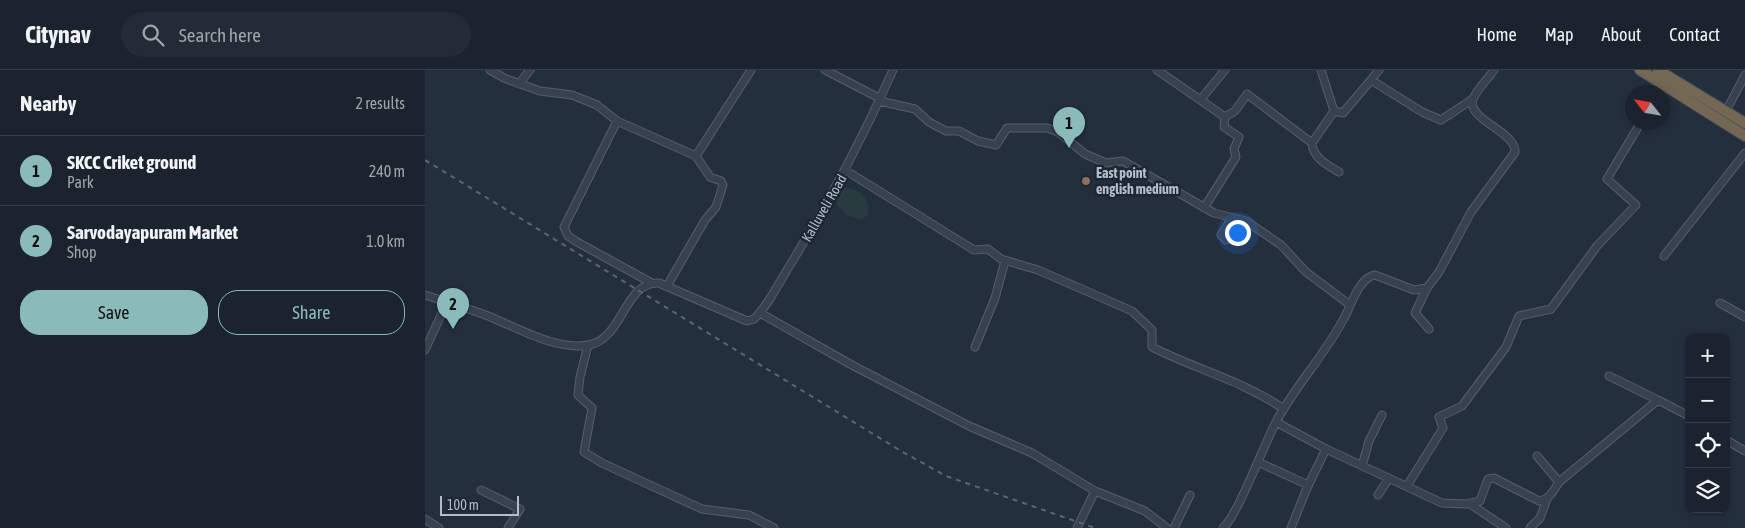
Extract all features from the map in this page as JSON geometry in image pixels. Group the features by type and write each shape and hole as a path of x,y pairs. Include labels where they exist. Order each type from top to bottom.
{"highway":[{"path":"1640,70 1657,85"},
{"path":"1658,70 1745,123"},
{"path":"1670,94 1745,136"}],"street":[{"path":"490,70 519,84 552,94 572,95 597,105 617,121 696,156 710,177 721,181 723,185 721,197 686,251 667,286"},
{"path":"519,84 530,70"},
{"path":"696,156 751,70"},
{"path":"825,70 880,100 915,109 929,122 946,131 959,131 978,141 996,145 1007,128 1047,128 1058,132 1085,154 1106,163 1123,161 1132,164 1214,213 1246,221 1281,245 1306,272 1349,305"},
{"name":"Kalluveli Road","path":"760,313 808,237 845,170 893,70"},
{"path":"1157,70 1225,117"},
{"path":"1201,99 1225,70"},
{"path":"1321,70 1334,111"},
{"path":"1334,111 1343,113 1349,108 1379,70"},
{"path":"1371,80 1422,112 1441,120 1471,102 1494,70"},
{"path":"1726,111 1745,75"},
{"path":"1225,117 1235,111 1247,94 1313,143"},
{"path":"1429,328 1415,313 1427,288 1439,272 1476,205 1515,152 1512,141 1478,114 1471,102"},
{"path":"1334,111 1313,143 1313,149 1323,162 1339,172"},
{"path":"1205,208 1236,157 1234,149 1239,137 1224,127 1225,117"},
{"path":"617,121 563,227 568,236 650,282 667,286 747,321 754,319 760,313 850,364 959,420 1032,453 1095,491 1145,511 1167,528"},
{"path":"1407,486 1443,428 1439,417 1462,406 1506,347 1519,316 1551,309 1597,246 1636,206 1607,179 1636,130"},
{"path":"1664,256 1745,153"},
{"path":"845,170 974,250 988,249 1005,261 1038,270 1132,312 1151,330 1152,347 1171,357 1232,381 1284,409"},
{"path":"1226,240 1221,235 1232,218"},
{"path":"975,347 995,298 1005,261"},
{"path":"1223,528 1227,525 1276,422 1337,333 1349,305 1369,276 1375,275 1415,290 1427,288"},
{"path":"425,295 558,343 588,345 603,340 613,329 637,292 650,282"},
{"path":"425,350 447,302"},
{"path":"1721,303 1745,316"},
{"path":"588,345 577,388 578,395 592,408 584,452 602,463 702,509 749,515 774,528"},
{"path":"1609,376 1685,414"},
{"path":"1530,528 1540,518 1547,499 1559,482 1658,400"},
{"path":"1362,466 1369,441 1383,415"},
{"path":"1276,422 1326,450 1442,503 1470,504 1480,500 1491,478 1539,502 1547,499"},
{"path":"1730,442 1745,451"},
{"path":"1291,528 1308,485 1326,450"},
{"path":"1537,456 1559,482"},
{"path":"1258,462 1308,485"},
{"path":"1378,495 1389,478"},
{"path":"481,490 520,509 508,528"},
{"path":"1079,528 1095,491"},
{"path":"1173,528 1190,494"},
{"path":"1470,504 1506,528"},
{"path":"425,520 439,528"}],"green space":[{"path":"844,188 860,192 866,199 868,215 861,220 846,215 837,205 837,195"}],"railway":[{"path":"425,160 901,451 946,476 1095,528"}],"place":[{"name":"SKCC Criket ground","path":"1069,148"},
{"name":"East point english medium","path":"1086,181"},
{"name":"Sarvodayapuram Market","path":"453,329"}]}
